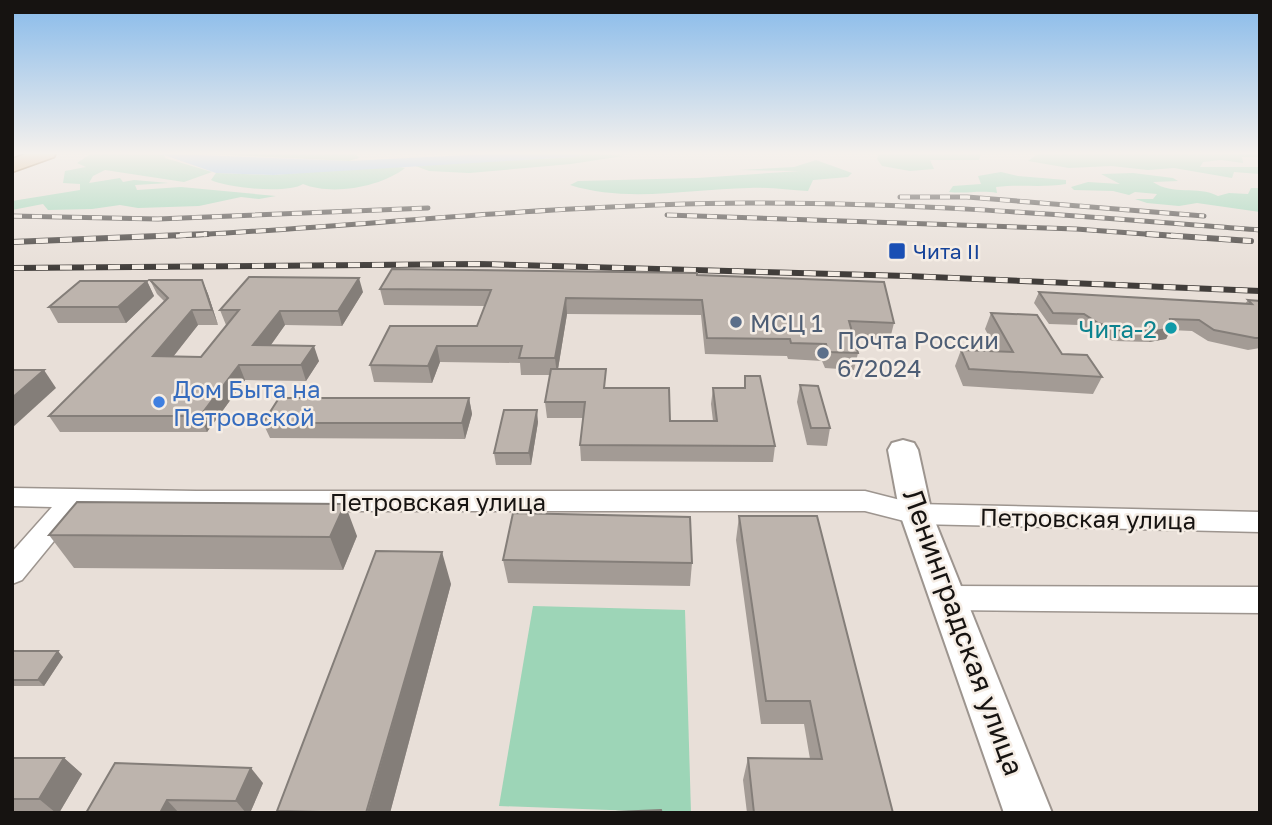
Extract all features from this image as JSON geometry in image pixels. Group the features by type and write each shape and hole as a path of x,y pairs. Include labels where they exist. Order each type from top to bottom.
{"street":[{"name":"Ленинградская улица","path":"903,450 916,514 1028,813"},
{"name":"Петровская улица","path":"12,497 865,502 916,514 1260,522"},
{"path":"12,572 74,499"},
{"path":"949,598 1260,600"}],"green space":[{"path":"71,192 228,192 276,196 259,199 241,197 199,206 138,208 120,205 48,210 43,204 12,210 12,201"},
{"path":"603,192 693,192 659,194"},
{"path":"949,192 997,192 997,193 961,193"},
{"path":"1115,192 1204,192 1218,196 1260,192 1260,212 1197,203 1179,206 1147,203 1135,199 1153,199 1157,194 1135,192 1129,195"},
{"path":"533,606 685,610 691,813 499,806"}],"building":[{"path":"392,269 697,273 884,282 894,323 849,321 858,353 828,352 826,344 791,343 790,339 707,338 702,300 566,298 555,358 519,358 522,346 437,346 428,366 370,365 390,326 477,326 491,290 380,289"},
{"path":"249,277 359,278 338,311 280,311 253,345 314,346 301,365 239,365 200,416 49,416 168,298 150,280 202,280 212,310 192,310 153,356 201,357 239,310 220,310"},
{"path":"80,281 147,281 118,307 49,307"},
{"path":"1039,292 1252,304 1248,300 1260,301 1260,338 1214,330 1199,320 1170,319 1172,328 1155,331 1119,330 1098,323 1084,314 1053,313"},
{"path":"991,313 1037,315 1062,354 1087,355 1102,377 969,369 961,350 1013,352"},
{"path":"551,369 606,369 604,388 669,388 670,421 717,421 713,388 745,388 745,376 760,376 775,446 580,445 585,402 545,402"},
{"path":"12,370 44,370 12,398"},
{"path":"800,385 818,386 830,428 811,428"},
{"path":"279,398 469,398 462,423 263,423"},
{"path":"504,410 537,410 529,453 494,453"},
{"path":"77,502 345,504 330,537 49,535"},
{"path":"513,513 690,517 692,563 503,560"},
{"path":"739,516 817,516 893,813 754,813 748,758 822,759 810,701 766,701"},
{"path":"376,551 442,552 366,813 277,811"},
{"path":"12,651 58,651 38,680 12,680"},
{"path":"12,758 64,758 39,799 12,799"},
{"path":"115,763 251,768 236,801 167,800 160,813 86,813"},
{"path":"661,810 662,813 616,813 616,812"}],"railway":[{"path":"900,197 967,197 1204,216"},
{"path":"176,236 533,211 748,203 940,208 1260,230"},
{"path":"12,216 158,219 428,208"},
{"path":"667,215 1076,229 1173,236"},
{"path":"12,242 207,234"},
{"path":"1147,234 1251,241"},
{"path":"12,268 479,264 907,276 1260,291"}],"place":[{"name":"Чита II","path":"897,251"},
{"name":"МСЦ 1","path":"736,322"},
{"name":"Чита-2","path":"1171,328"},
{"name":"Почта России 672024","path":"823,353"},
{"name":"Дом Быта на Петровской","path":"159,402"}]}
